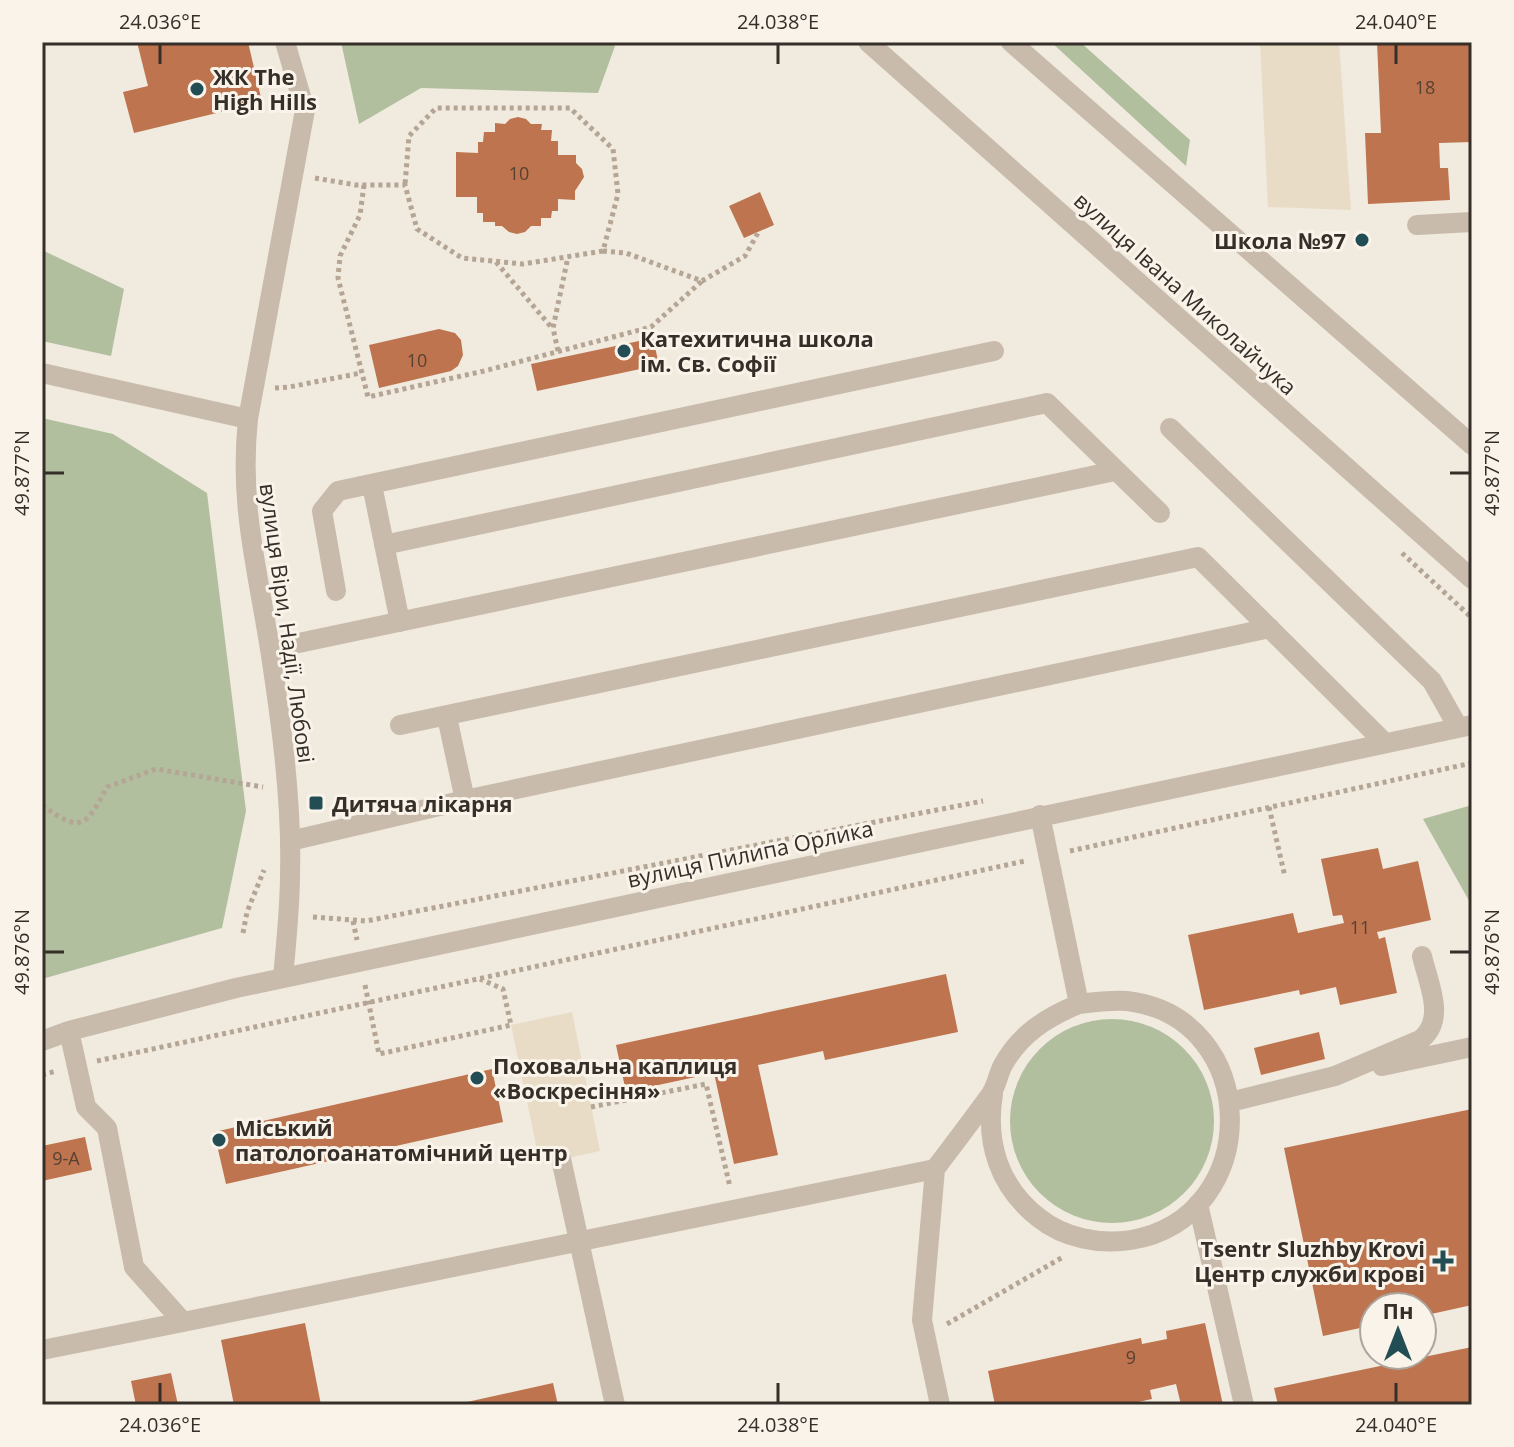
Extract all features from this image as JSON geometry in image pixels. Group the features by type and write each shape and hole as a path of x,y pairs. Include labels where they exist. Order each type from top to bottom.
{"street":[{"name":"вулиця Віри, Надії, Любові","path":"283,978 290,841 270,649 246,513 244,453 305,110 285,42"},
{"name":"вулиця Івана Миколайчука","path":"868,42 1472,579"},
{"path":"1011,42 1472,445"},
{"path":"1417,225 1472,222"},
{"path":"336,591 322,511 338,491 994,351"},
{"path":"42,373 248,419"},
{"path":"384,545 1047,403 1160,513"},
{"path":"1170,428 1432,681 1465,726"},
{"path":"270,649 1115,471"},
{"path":"372,485 400,622"},
{"path":"400,725 1198,557 1385,743"},
{"path":"290,841 465,800 1270,628"},
{"path":"447,717 465,800"},
{"name":"вулиця Пилипа Орлика","path":"42,1041 69,1031 283,978 1465,726"},
{"path":"1040,815 1079,1004"},
{"path":"1335,1076 1430,1033 1435,1023 1435,1011 1422,956"},
{"path":"940,1405 922,1320 935,1169 993,1090 1009,1056 1034,1027 1079,1004 1104,1001 1129,1002 1154,1008 1176,1020 1196,1036 1212,1055 1224,1078 1232,1127 1228,1152 1219,1176 1198,1204 1166,1229 1142,1238 1117,1242 1092,1241 1067,1234 1045,1223 1025,1207 1009,1187 997,1165 991,1140 989,1115 993,1090"},
{"path":"69,1031 86,1107 107,1128 134,1267 183,1322"},
{"path":"1230,1102 1472,1047"},
{"path":"561,1159 615,1405"},
{"path":"42,1350 935,1169"},
{"path":"1198,1204 1244,1405"}],"path":[{"path":"603,251 618,194 613,149 570,108 436,108 409,136 405,185 417,229 462,258 523,264 603,251 626,253 702,281"},
{"path":"307,175 328,182 405,185"},
{"path":"364,185 360,215 340,256 338,278 368,397 651,327 702,281 745,256 759,231"},
{"path":"558,351 553,328 568,257"},
{"path":"496,262 553,328"},
{"path":"265,388 289,387 361,373"},
{"path":"77,1065 1472,763"},
{"path":"42,805 65,822 80,822 91,816 107,787 156,769 265,787"},
{"path":"288,922 324,916 366,921 992,800"},
{"path":"1269,807 1285,877"},
{"path":"369,1003 379,1054 511,1025 503,989 478,979"},
{"path":"591,1107 706,1084 735,1209"},
{"path":"925,1336 1092,1241"}],"green space":[{"path":"341,42 610,42 615,46 598,93 421,88 359,124"},
{"path":"1051,42 1080,42 1190,140 1186,166"},
{"path":"42,250 124,289 111,356 42,341"},
{"path":"42,418 113,434 207,493 246,811 222,928 42,979"},
{"path":"1472,805 1472,906 1423,819"},
{"path":"1112,1019 1151,1026 1184,1049 1207,1082 1214,1121 1207,1160 1184,1193 1151,1216 1112,1223 1073,1216 1040,1193 1017,1160 1010,1121 1017,1082 1040,1049 1073,1026"}],"shaded area":[{"path":"1260,42 1339,42 1351,210 1268,207"},
{"path":"572,1012 600,1151 540,1164 511,1025"}],"building":[{"name":"ЖК The High Hills","path":"137,42 248,42 262,102 134,133 123,92 148,86"},
{"path":"1377,42 1472,42 1472,142 1439,143 1440,168 1448,168 1450,200 1368,204 1365,133 1381,133"},
{"path":"518,117 531,124 542,124 541,130 552,130 551,141 558,141 558,155 576,155 576,163 584,177 575,191 575,200 558,199 558,211 552,211 551,218 541,218 541,226 531,226 517,234 495,226 495,222 483,222 483,213 477,213 477,197 456,197 456,152 478,153 478,142 483,142 484,132 495,132 495,123 505,124"},
{"path":"760,192 774,225 744,238 729,206"},
{"path":"439,329 455,333 461,340 463,355 458,366 451,371 379,388 369,345"},
{"name":"Катехитична школа ім. Св. Софії","path":"653,338 659,365 537,391 531,364"},
{"path":"1378,848 1383,869 1418,861 1431,920 1377,932 1379,939 1385,937 1397,993 1340,1005 1336,987 1300,995 1299,990 1204,1010 1188,935 1293,913 1298,933 1344,923 1342,915 1333,916 1321,859"},
{"path":"946,974 958,1032 825,1060 823,1051 758,1065 778,1155 734,1164 714,1073 626,1092 616,1045"},
{"path":"1319,1032 1325,1059 1261,1075 1254,1048"},
{"path":"492,1069 503,1122 226,1184 214,1132"},
{"path":"1472,1109 1472,1305 1438,1312 1438,1291 1358,1291 1358,1328 1323,1336 1284,1148"},
{"path":"85,1137 92,1170 42,1181 42,1146"},
{"path":"305,1323 321,1405 234,1405 221,1340"},
{"path":"1205,1323 1223,1405 1181,1405 1176,1384 1150,1390 1152,1399 1124,1405 995,1405 988,1371 1141,1338 1142,1344 1167,1339 1166,1331"},
{"path":"1472,1347 1472,1405 1278,1405 1274,1388 1358,1371 1438,1371 1438,1354"},
{"path":"171,1373 178,1405 136,1405 131,1381"},
{"path":"553,1383 558,1405 458,1405 458,1404"}],"place":[{"name":"ЖК The High Hills","path":"197,89"},
{"name":"Школа №97","path":"1362,240"},
{"name":"Катехитична школа ім. Св. Софії","path":"624,351"},
{"name":"Дитяча лікарня","path":"316,803"},
{"name":"Поховальна каплиця «Воскресіння»","path":"477,1078"},
{"name":"Міський патологоанатомічний центр","path":"219,1140"},
{"name":"Tsentr Sluzhby Krovi Центр служби крові","path":"1443,1261"}]}
